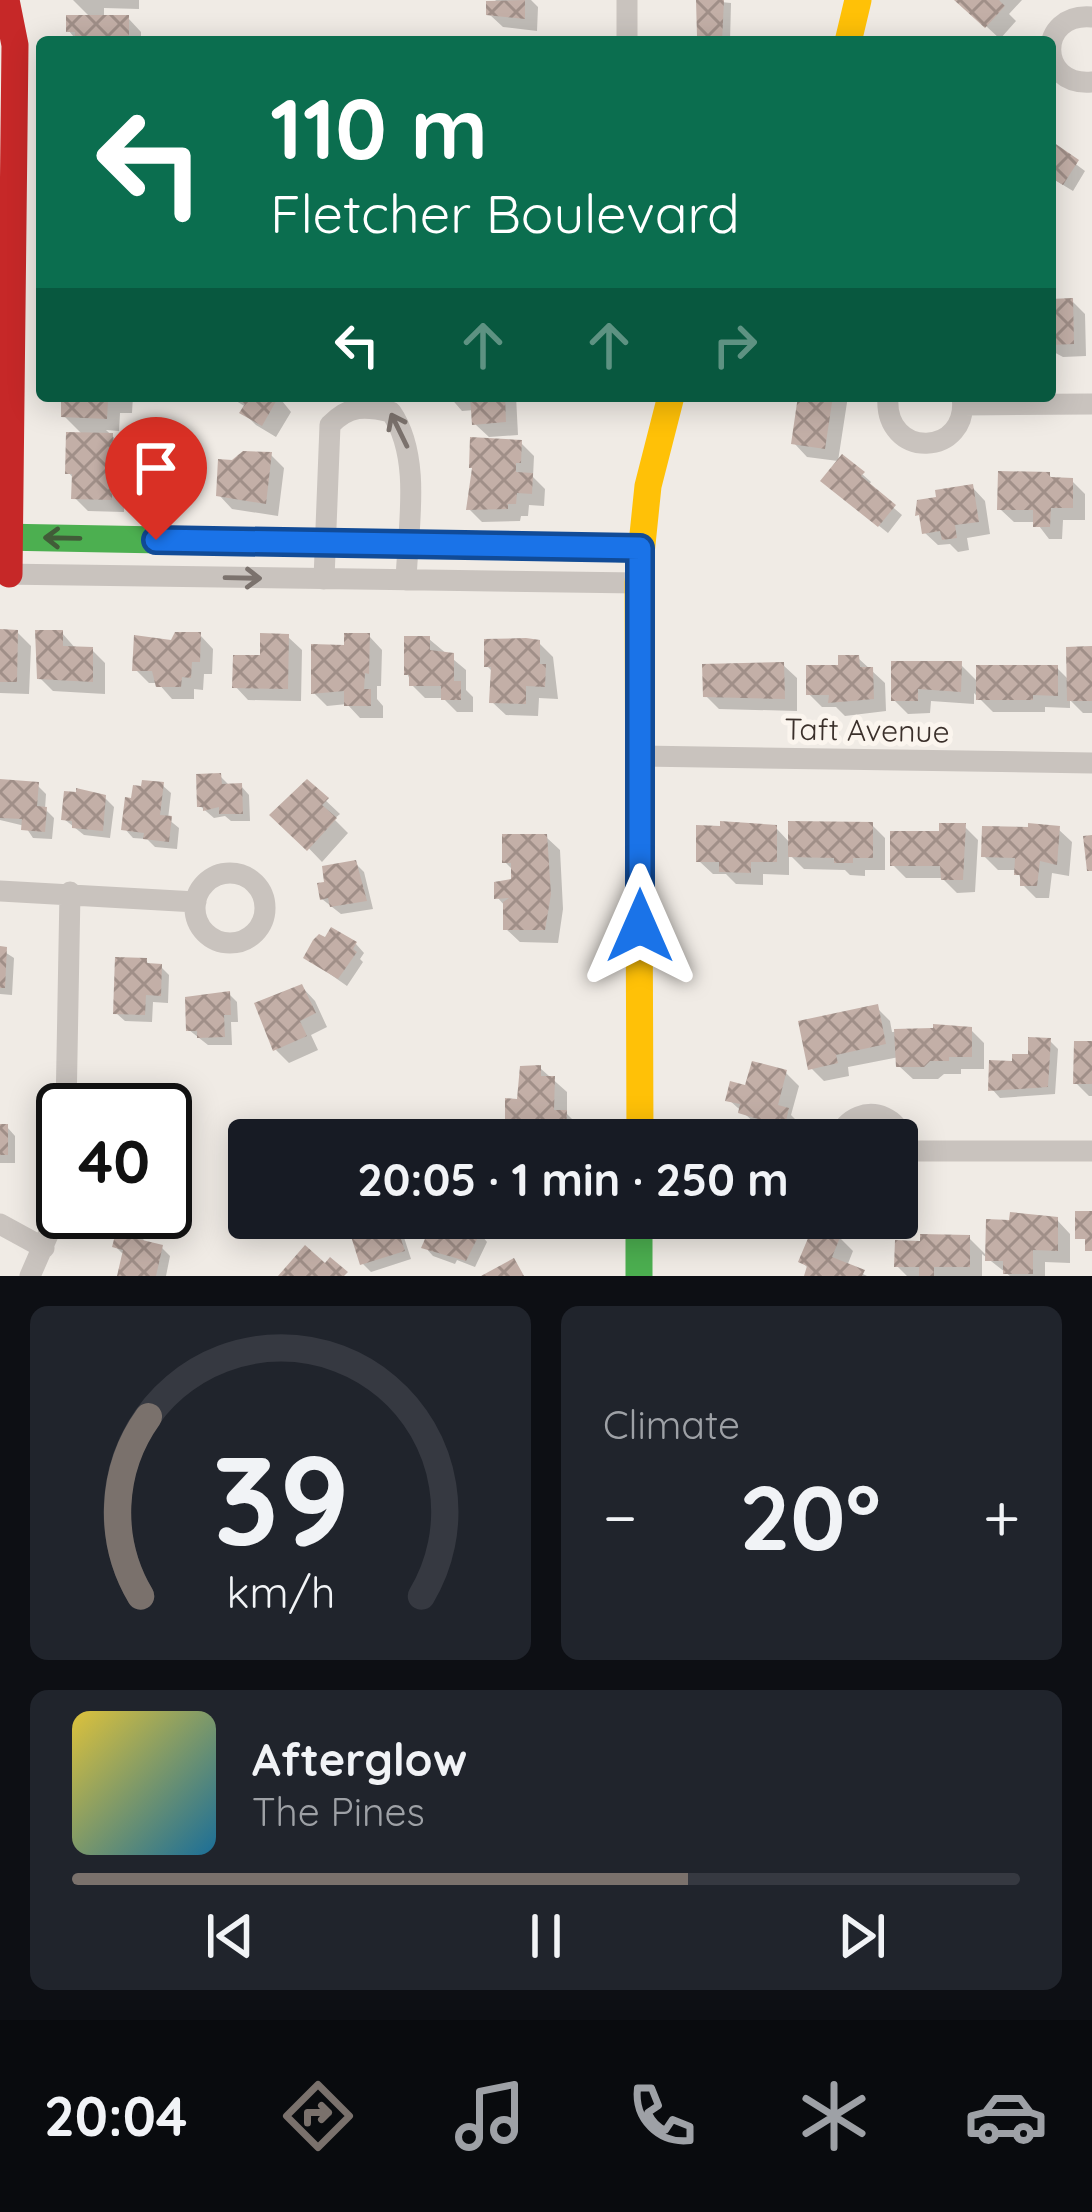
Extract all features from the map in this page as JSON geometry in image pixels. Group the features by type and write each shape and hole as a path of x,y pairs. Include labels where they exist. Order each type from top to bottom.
{"street":[{"path":"6,0 15,45 4,574 638,583"},
{"path":"627,0 627,36"},
{"path":"849,36 858,0"},
{"path":"1055,36 1073,17 1092,17"},
{"path":"1056,66 1070,80 1092,82"},
{"path":"640,1119 638,583 648,486 669,402"},
{"path":"889,402 891,422 909,440 921,444 946,438 961,418 963,402"},
{"path":"1028,402 1092,404"},
{"path":"324,579 330,425 343,411 365,406 391,412 404,430 409,454 406,580"},
{"path":"5,537 640,548"},
{"name":"Taft Avenue","path":"641,756 1092,763"},
{"path":"0,890 196,902"},
{"path":"67,1083 70,892"},
{"path":"852,1119 873,1114 885,1119"},
{"path":"918,1158 1092,1151"},
{"path":"0,1225 44,1248"},
{"path":"30,1276 47,1239"},
{"path":"639,1276 640,1239"}],"building":[{"path":"525,0 525,19 486,15 486,1"},
{"path":"696,0 724,0 722,36 697,36"},
{"path":"954,0 999,0 1005,6 985,28"},
{"path":"66,15 129,15 129,36 66,32"},
{"path":"1056,144 1079,160 1063,185 1056,181"},
{"path":"1073,298 1074,344 1056,345 1056,299"},
{"path":"61,402 108,402 107,419 61,417"},
{"path":"242,402 276,402 262,426 239,413 245,404"},
{"path":"470,402 505,402 506,422 472,425"},
{"path":"797,402 832,402 825,449 791,444"},
{"path":"66,432 113,433 112,500 71,499 72,474 65,474"},
{"path":"470,437 522,440 516,472 533,473 532,494 517,493 516,504 508,504 508,509 466,510 472,468"},
{"path":"243,451 272,452 266,504 216,496 218,459 232,460"},
{"path":"842,454 896,505 878,527 820,481"},
{"path":"998,471 1050,472 1050,477 1073,478 1073,508 1051,508 1050,527 1033,527 1033,510 997,510"},
{"path":"973,484 979,522 955,525 957,538 942,540 940,531 922,534 919,515 915,516 917,500 936,497 935,490"},
{"path":"0,629 18,630 17,682 0,682"},
{"path":"35,630 63,630 63,646 93,647 93,682 37,679"},
{"path":"175,632 201,632 200,662 192,662 191,678 182,677 181,687 156,687 152,671 132,671 134,635 171,640"},
{"path":"260,633 289,634 288,689 232,688 233,655 260,655"},
{"path":"344,633 370,633 364,689 371,689 371,706 344,706 344,691 311,694 311,644 344,645"},
{"path":"404,636 430,636 430,650 454,653 454,681 461,681 461,700 441,700 441,686 409,686 409,675 404,675"},
{"path":"484,639 540,640 545,687 526,686 526,704 489,703 491,667 484,667"},
{"path":"1092,646 1092,701 1067,701 1066,647"},
{"path":"838,655 859,655 860,667 873,667 874,699 828,703 829,695 806,695 806,665 838,665"},
{"path":"891,661 962,661 961,692 918,689 918,701 891,701"},
{"path":"784,662 785,699 703,697 702,664"},
{"path":"976,665 1058,665 1058,696 976,700"},
{"path":"221,773 222,784 242,783 243,814 219,814 219,807 203,811 197,807 196,774"},
{"path":"0,779 39,782 37,806 47,807 45,832 21,830 22,819 0,818"},
{"path":"307,779 329,798 322,805 337,818 307,851 269,815"},
{"path":"142,780 164,782 160,815 172,816 169,842 121,830 125,797 131,798 133,785 141,786"},
{"path":"76,788 106,795 103,831 72,828 72,821 61,820 64,791 76,792"},
{"path":"720,821 777,825 777,862 751,862 751,873 719,872 719,862 696,862 696,825 720,826"},
{"path":"788,821 873,822 873,858 834,863 834,858 788,857"},
{"path":"939,823 966,823 963,880 941,880 940,866 890,866 890,831 939,831"},
{"path":"1028,823 1060,826 1057,865 1040,861 1037,886 1020,886 1020,875 1014,875 1015,858 981,857 982,826 1028,827"},
{"path":"502,834 547,834 551,894 545,930 503,930 503,902 509,898 494,899 494,882 511,879 511,863 502,863"},
{"path":"1092,835 1092,871 1087,871 1083,836"},
{"path":"356,860 367,901 330,907 328,898 320,900 317,883 324,882 322,866"},
{"path":"331,927 357,942 353,949 357,952 338,979 303,958 313,940 319,934 325,937"},
{"path":"0,946 7,947 5,988 0,988"},
{"path":"115,957 147,958 147,963 162,964 161,996 146,995 145,1015 113,1014"},
{"path":"302,984 316,1013 300,1021 307,1036 273,1051 254,1003"},
{"path":"230,991 225,1037 197,1038 197,1031 186,1031 185,997"},
{"path":"878,1004 886,1044 836,1055 838,1063 808,1070 798,1021"},
{"path":"933,1024 972,1027 972,1057 949,1057 949,1061 930,1061 924,1067 896,1067 894,1029 933,1028"},
{"path":"1028,1037 1051,1038 1048,1087 988,1091 989,1060 1012,1061 1012,1054 1028,1054"},
{"path":"1074,1041 1092,1041 1092,1084 1073,1084"},
{"path":"752,1061 787,1070 778,1105 789,1108 786,1119 738,1113 740,1104 725,1101 730,1081 745,1085"},
{"path":"541,1065 541,1076 555,1076 554,1110 567,1110 567,1119 505,1119 505,1098 517,1099 520,1066"},
{"path":"0,1124 8,1124 8,1155 0,1155"},
{"path":"1075,1211 1092,1211 1092,1251 1085,1251 1085,1239 1075,1239"},
{"path":"1010,1212 1058,1217 1058,1251 1033,1250 1033,1274 1003,1274 1003,1261 985,1261 986,1219 1009,1220"},
{"path":"920,1234 970,1235 970,1267 934,1267 934,1276 919,1276 919,1267 894,1267 895,1240 920,1241"},
{"path":"114,1239 163,1245 156,1276 117,1276 123,1250 112,1247"},
{"path":"352,1239 401,1239 405,1251 360,1265"},
{"path":"425,1239 477,1239 466,1261 421,1248"},
{"path":"808,1239 839,1239 832,1257 865,1270 862,1276 804,1276 807,1266 798,1262"},
{"path":"305,1245 325,1263 330,1257 348,1272 344,1276 278,1276"},
{"path":"514,1258 524,1276 481,1276"}],"traffic: fast":[{"path":"0,537 641,549"},
{"path":"639,1239 639,1276"}],"traffic: slow":[{"path":"849,36 858,0"},
{"path":"640,1119 638,583 648,486 669,402"}],"traffic: jam":[{"path":"6,0 15,45 9,574"}],"route":[{"path":"156,540 640,548 640,926"}]}
